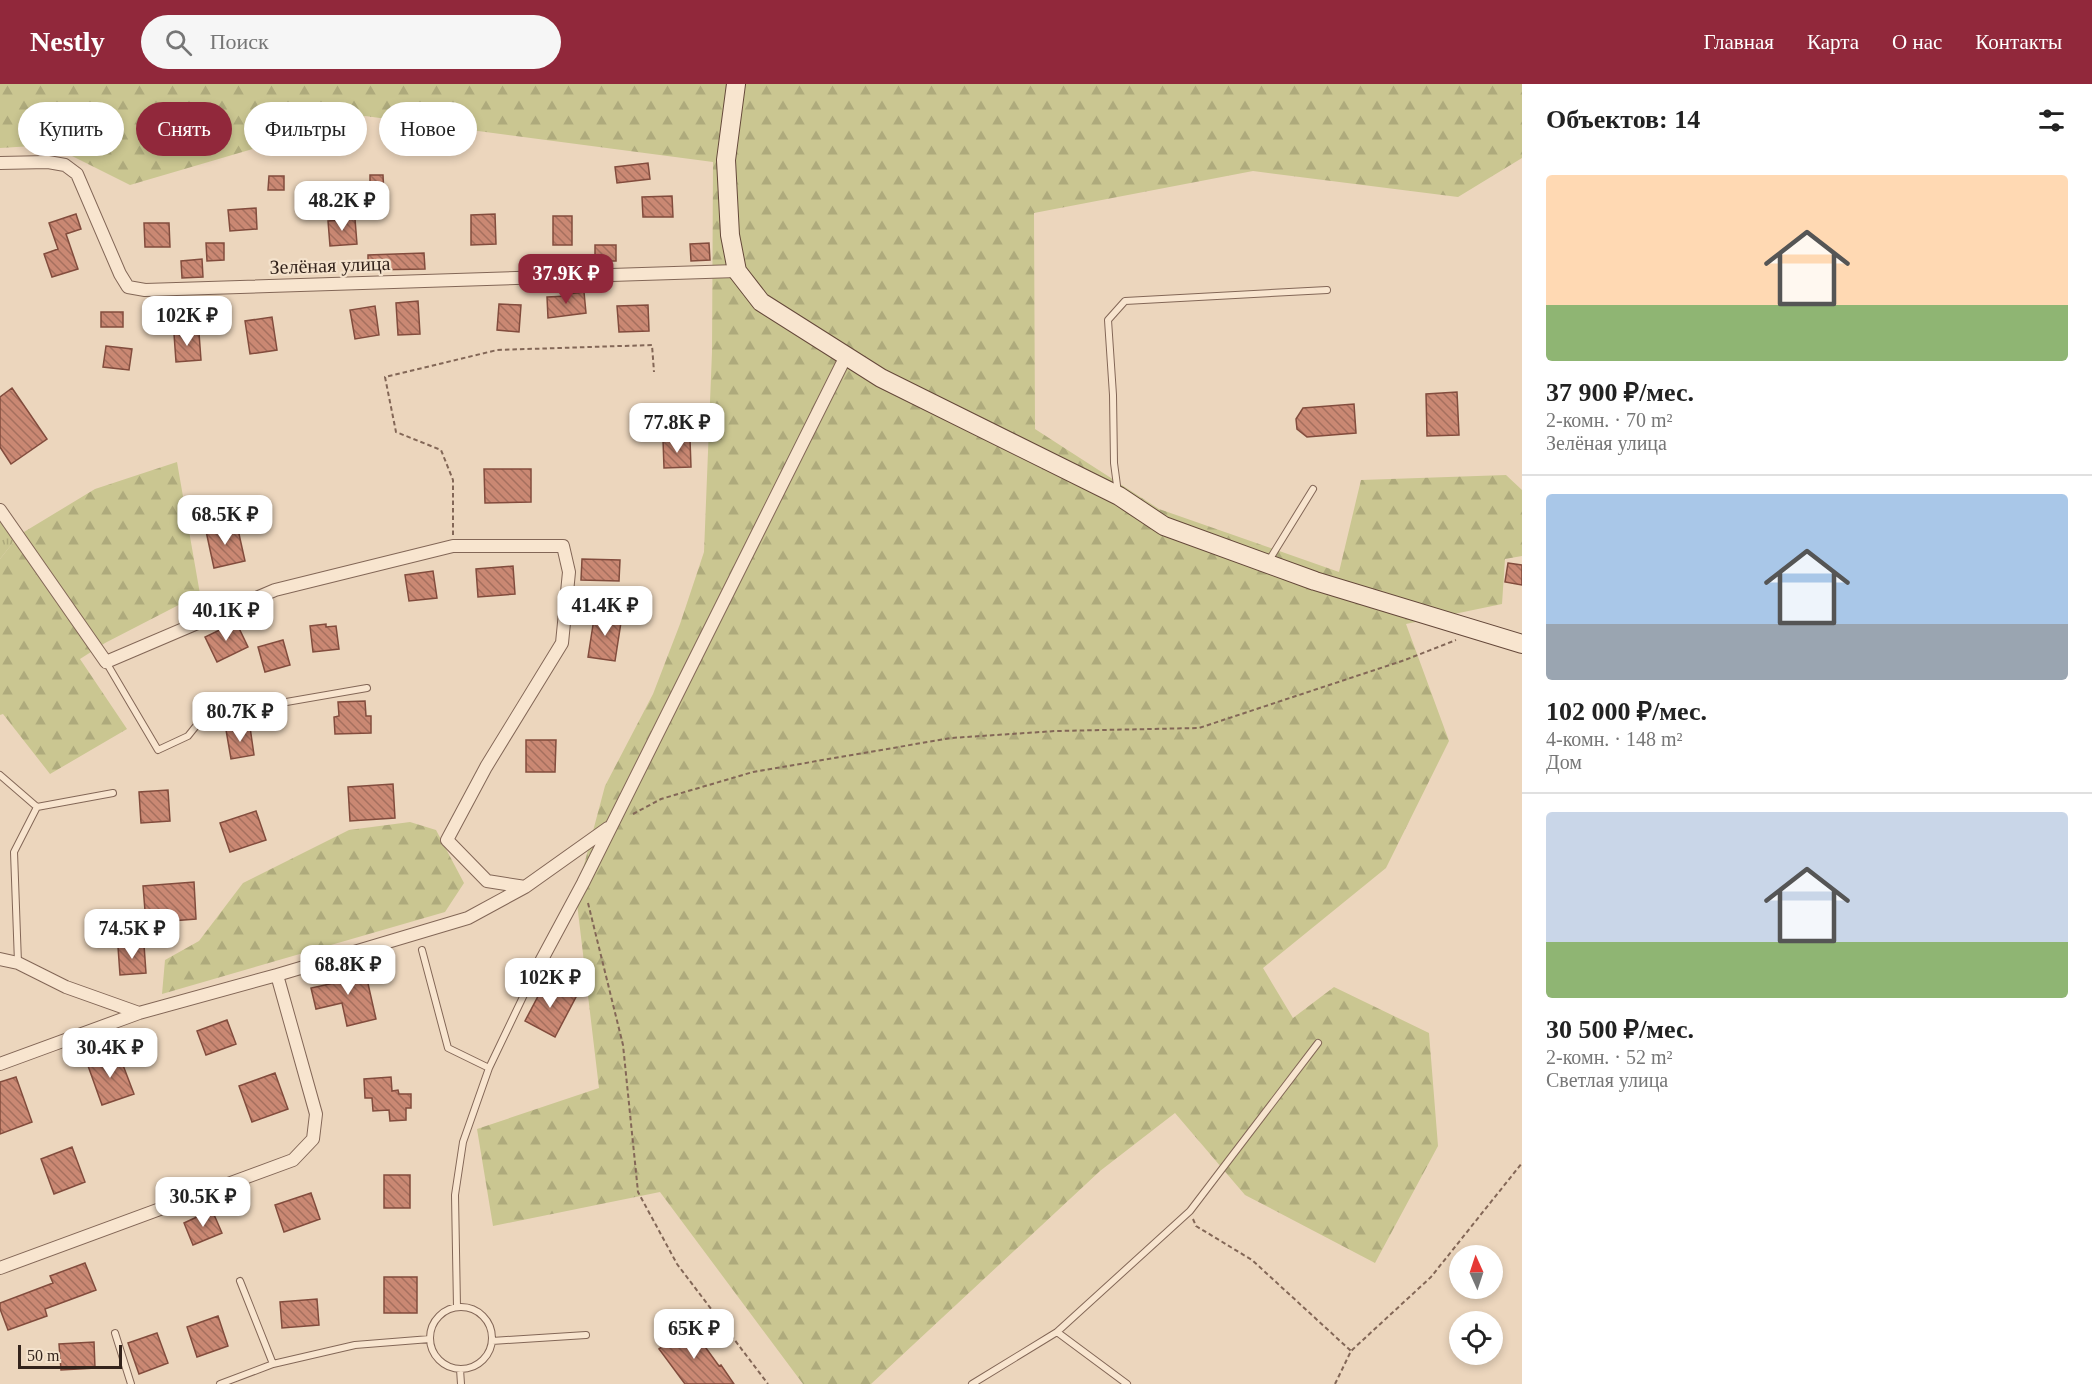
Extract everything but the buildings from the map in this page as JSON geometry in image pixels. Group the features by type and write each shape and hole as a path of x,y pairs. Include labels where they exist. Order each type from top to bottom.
{"street":[{"path":"736,84 726,160 730,235 737,271 761,302 881,378 1119,496 1164,526 1315,581 1522,644"},
{"name":"Зелёная улица","path":"0,164 48,162 65,165 77,174 120,274 128,286 145,290 737,271"},
{"path":"532,978 583,883 846,356"},
{"path":"0,510 106,662 275,590 453,546 563,546 569,572 561,643 486,767 447,840 487,881 525,887"},
{"path":"0,1064 139,1013 468,918 525,887 609,827"},
{"path":"0,959 18,963 66,987 139,1013"},
{"path":"0,1268 293,1160 313,1139 316,1114 277,975"}],"lane":[{"path":"1119,496 1114,462 1113,395 1108,320 1125,301 1327,290"},
{"path":"1267,564 1313,489"},
{"path":"106,662 158,750 188,736 196,726 217,714 367,688"},
{"path":"0,776 38,807 112,793"},
{"path":"18,963 14,852 38,807"},
{"path":"422,950 448,1048 489,1068"},
{"path":"457,1307 455,1195 464,1142 489,1068 532,978"},
{"path":"972,1384 1057,1332 1190,1211 1318,1043"},
{"path":"240,1281 273,1364"},
{"path":"457,1307 475,1310 483,1315 492,1332 490,1350 478,1364 460,1369 451,1368 436,1357 431,1348 430,1339 431,1330 440,1314 457,1307"},
{"path":"1057,1332 1127,1384"},
{"path":"115,1333 131,1384"},
{"path":"492,1341 586,1335"},
{"path":"220,1384 273,1364 355,1345 430,1339"},
{"path":"460,1369 461,1384"}],"path":[{"path":"453,546 453,480 441,450 396,432 385,377 497,350 652,345 654,372"},
{"path":"609,827 661,799 753,772 951,738 1056,731 1199,728 1455,642 1465,627"},
{"path":"583,883 623,1046 638,1192 677,1264 768,1384"},
{"path":"1335,1384 1351,1351 1431,1277 1522,1163"},
{"path":"1190,1211 1196,1226 1252,1260 1351,1351"}],"green space":[{"path":"0,84 1522,84 1522,158 1458,197 1253,171 1034,213 1035,429 1159,509 1339,572 1361,480 1506,475 1522,490 1522,556 1505,559 1502,604 1406,624 1449,741 1386,868 1263,968 1293,1018 1334,987 1429,1033 1438,1146 1375,1263 1245,1195 1175,1113 1100,1171 871,1384 803,1384 660,1192 493,1226 477,1129 599,1088 576,895 605,786 653,694 704,552 712,352 713,162 477,131 477,102 379,102 379,118 367,116 367,102 244,102 244,152 232,155 232,102 136,102 136,156 229,156 130,185 72,156 124,156 124,102 18,102 18,147 0,148"},
{"path":"177,462 200,594 105,643 80,659 127,729 50,774 3,714 0,715 0,559 19,535 95,489"},
{"path":"0,512 19,535 0,559"},
{"path":"410,822 436,830 464,883 445,912 162,994 165,960 199,941 243,883 349,830"}]}
